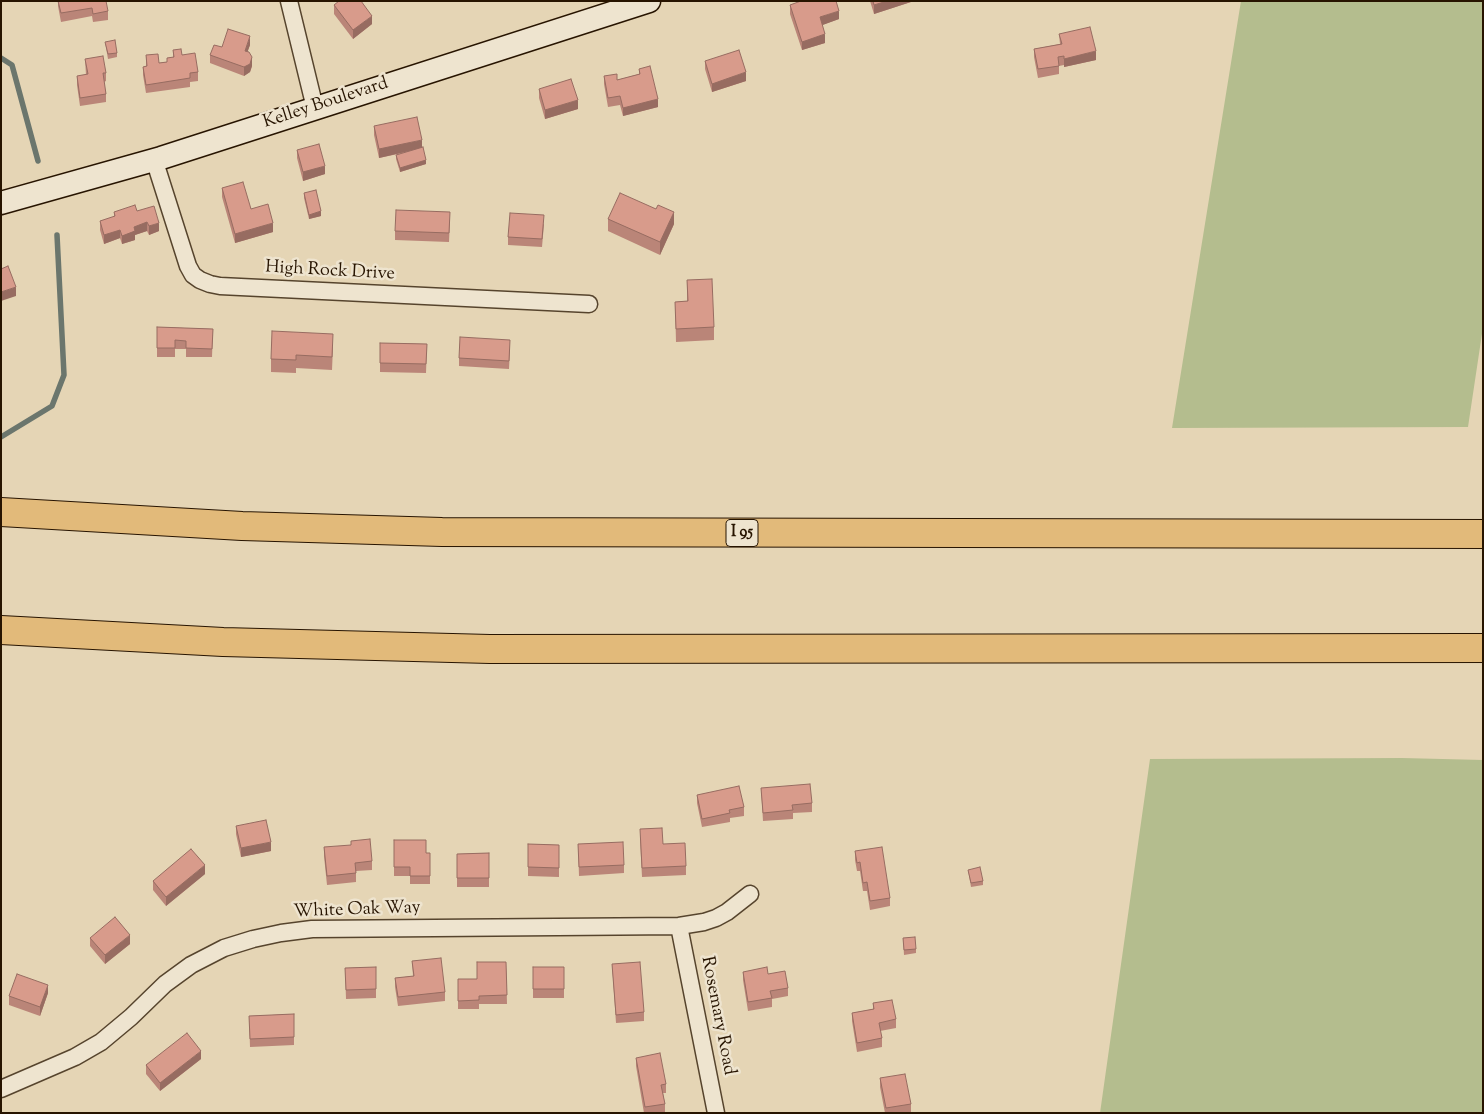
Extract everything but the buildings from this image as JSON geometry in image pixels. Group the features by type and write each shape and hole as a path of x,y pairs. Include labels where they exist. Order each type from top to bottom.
{"highway":[{"name":"I 95","path":"1,512 242,526 432,532 1483,534"},
{"path":"1,630 223,642 490,650 1483,648"}],"main road":[{"name":"Kelley Boulevard","path":"1,204 154,159 649,1"}],"street":[{"path":"289,1 315,108"},
{"name":"High Rock Drive","path":"154,159 188,266 193,275 210,284 589,304"},
{"name":"White Oak Way","path":"1,1089 75,1058 101,1042 131,1017 165,984 191,965 224,948 253,939 312,929 678,926 716,918 728,912 750,894"},
{"name":"Rosemary Road","path":"678,926 716,1113"}],"green space":[{"path":"1241,1 1483,1 1483,327 1468,427 1172,428"},
{"path":"1402,758 1483,760 1483,1113 1100,1113 1150,759"}],"waterway":[{"path":"1,58 12,65 38,161"},
{"path":"1,437 52,406 64,375 57,235"}]}
